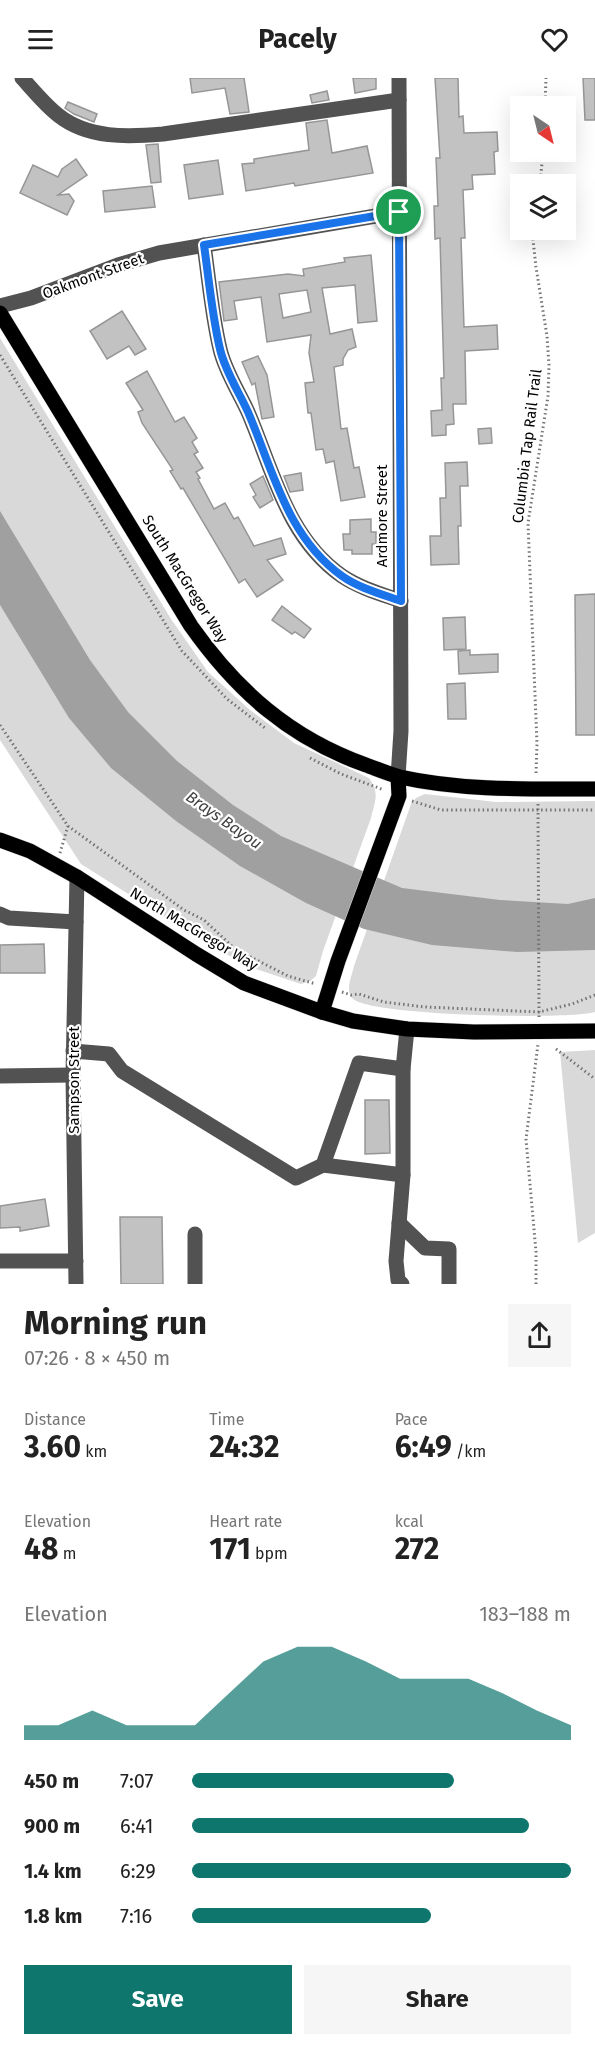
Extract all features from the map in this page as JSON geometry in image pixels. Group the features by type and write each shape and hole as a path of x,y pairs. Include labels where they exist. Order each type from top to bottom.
{"main road":[{"name":"South MacGregor Way","path":"0,313 191,626 217,661 255,701 295,731 340,756 398,777 498,788 595,789"},
{"name":"Ardmore Street","path":"322,1012 338,961 399,796 398,777"},
{"name":"North MacGregor Way","path":"0,840 30,851 77,877 196,954 244,982 322,1012 353,1021 407,1029 474,1032 595,1031"}],"street":[{"path":"22,78 59,117 87,130 130,136 163,134 399,100"},
{"name":"Ardmore Street","path":"398,777 401,731 399,78"},
{"name":"Oakmont Street","path":"0,306 31,298 118,264 159,253 399,212"},
{"path":"204,245 223,360 254,425 289,514 309,544 341,575 369,590 401,601"},
{"name":"Sampson Street","path":"76,1284 73,1050 77,877"},
{"path":"0,914 9,918 76,922"},
{"path":"402,1284 398,1280 396,1261 404,1175 403,1069 407,1029"},
{"path":"73,1050 109,1054 122,1071 296,1178 323,1165 404,1175"},
{"path":"323,1165 359,1063 403,1069"},
{"path":"0,1076 73,1075"},
{"path":"399,1223 425,1248 449,1249 449,1284"},
{"path":"195,1233 195,1284"},
{"path":"0,1261 76,1261"}],"path":[{"path":"545,96 546,78"},
{"name":"Columbia Tap Rail Trail","path":"533,240 549,365 548,396 528,523 537,744 536,774"},
{"path":"0,725 68,826 184,910 204,920 235,949 288,976 321,985"},
{"path":"418,794 418,802 441,810 595,810"},
{"path":"538,809 539,1012"},
{"path":"60,853 68,826"},
{"path":"351,995 358,994 384,1002 425,1007 539,1012 572,1004 595,995"},
{"path":"556,1049 595,1079"},
{"path":"536,1284 536,1251 526,1138 538,1051"}],"shaded area":[{"path":"0,338 171,619 208,672 250,710 294,743 369,778 375,788 376,797 371,818 316,976 310,981 301,984 256,969 212,947 81,864 0,740"},
{"path":"425,794 496,802 595,801 595,1012 548,1016 469,1015 392,1009 365,1004 352,998 349,987 354,966 411,804 416,798"},
{"path":"595,1050 595,1233 578,1243 560,1052"}],"water":[{"name":"Brays Bayou","path":"0,511 90,660 128,712 177,761 233,805 281,836 402,888 500,900 568,904 595,898 595,950 517,952 432,945 364,929 306,903 240,866 176,821 111,768 69,718 0,605"}],"building":[{"path":"190,78 244,78 249,112 230,114 225,88 192,93"},
{"path":"353,78 376,78 376,89 355,93"},
{"path":"435,78 458,78 459,117 463,116 464,133 497,132 498,151 494,152 495,174 472,175 473,189 463,190 465,238 461,238 464,327 497,325 498,349 465,351 466,404 453,404 454,424 446,425 446,435 432,436 431,411 442,410 441,378 444,378 440,238 435,239 434,206 438,206 436,158 440,158"},
{"path":"583,78 595,78 595,120 585,120"},
{"path":"327,91 329,100 312,103 310,95"},
{"path":"68,102 97,114 94,122 65,108"},
{"path":"327,120 332,153 367,146 373,173 295,186 294,183 246,191 242,164 254,163 254,159 309,150 306,123"},
{"path":"158,144 161,182 151,183 146,145"},
{"path":"76,159 87,175 58,195 69,194 74,201 67,215 20,193 33,165 58,177 62,169"},
{"path":"218,160 223,194 189,199 184,165"},
{"path":"152,186 155,207 105,212 103,191"},
{"path":"371,255 377,321 358,323 355,285 322,288 330,334 352,329 356,347 348,350 343,359 343,365 334,367 341,429 347,428 354,468 359,467 365,497 341,501 334,461 326,463 323,449 316,450 311,413 308,413 305,383 314,382 309,353 311,335 267,342 261,297 234,301 237,319 224,321 219,282 288,274 304,276 303,269 345,262 344,258","holes":["307,290 311,312 283,318 279,294"]},
{"path":"122,311 146,349 135,355 129,346 107,359 90,331"},
{"path":"258,356 267,375 274,417 262,419 255,383 252,385 242,362"},
{"path":"147,371 175,422 184,417 197,438 192,442 198,452 194,454 203,468 196,472 214,509 225,503 234,519 238,517 254,546 281,538 286,554 267,560 283,580 257,597 245,579 239,583 183,488 181,489 170,471 173,470 142,423 138,412 143,410 126,383"},
{"path":"491,428 492,443 479,444 478,429"},
{"path":"467,462 468,486 460,486 459,564 431,565 430,536 441,536 440,498 446,498 445,463"},
{"path":"301,473 303,490 290,492 284,476"},
{"path":"263,476 273,500 260,508 253,497 256,495 250,484"},
{"path":"371,519 371,532 376,532 376,544 372,544 372,554 352,554 352,550 344,550 343,534 350,534 350,520"},
{"path":"595,594 595,735 576,735 575,595"},
{"path":"282,606 311,629 304,638 295,632 292,634 272,620"},
{"path":"465,617 466,649 444,650 443,618"},
{"path":"470,650 470,655 498,654 498,672 459,674 458,651"},
{"path":"465,683 466,719 448,719 447,684"},
{"path":"44,944 45,973 0,973 0,945"},
{"path":"365,1100 389,1100 390,1153 365,1154"},
{"path":"45,1199 49,1226 20,1231 20,1227 0,1228 0,1206"},
{"path":"120,1217 162,1217 163,1284 121,1284"}],"route":[{"path":"399,212 401,601 369,590 341,575 303,536 289,514 254,425 223,360 204,245 399,212"}]}
